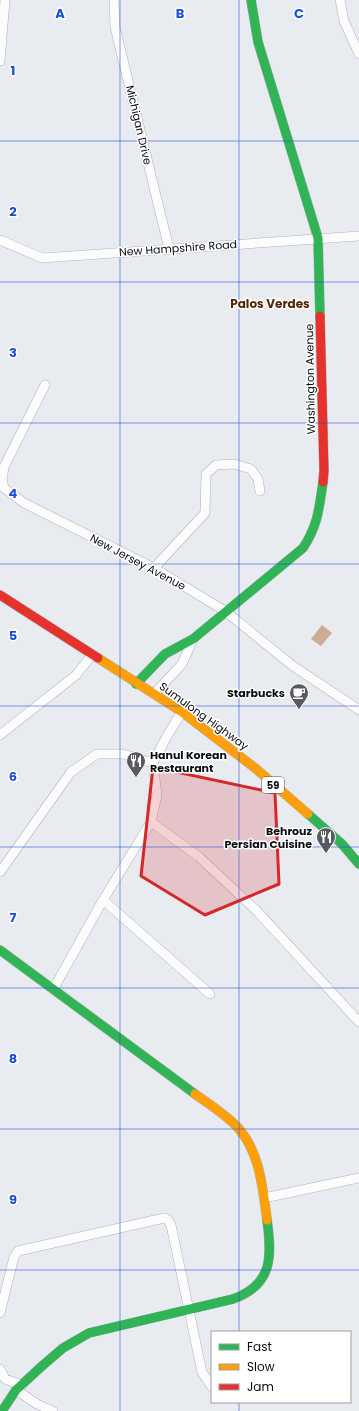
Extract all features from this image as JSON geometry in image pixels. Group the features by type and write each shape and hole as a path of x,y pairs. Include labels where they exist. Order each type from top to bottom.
{"street":[{"path":"0,61 5,0"},
{"name":"Michigan Drive","path":"114,0 115,27 169,249"},
{"name":"Washington Avenue","path":"136,684 165,654 193,638 224,611 303,548 313,532 319,511 324,471 318,238 258,42 251,0"},
{"path":"340,0 344,21 359,54"},
{"name":"New Hampshire Road","path":"0,240 42,258 359,236"},
{"name":"New Jersey Avenue","path":"45,385 4,467 2,480 4,488 24,503 154,568 224,611 293,666 359,710"},
{"path":"154,568 205,513 206,474 216,465 234,464 251,470 258,479 260,492"},
{"name":"Sumulong Highway","path":"0,594 136,684 182,712 255,768 342,844 359,864"},
{"name":"Washington Avenue","path":"154,694 182,664 193,638"},
{"path":"0,735 76,675 92,655"},
{"path":"54,988 103,900 152,822 157,795 153,763 182,712"},
{"path":"0,872 71,772 97,754 123,754 153,763"},
{"path":"152,822 198,858 257,911 359,1022"},
{"path":"103,900 210,994"},
{"path":"0,950 54,988 234,1124 245,1136 253,1151 264,1198 270,1254 268,1267 263,1278 254,1289 246,1295 89,1333 63,1348 19,1387 2,1411"},
{"path":"264,1198 359,1178"},
{"path":"0,1313 14,1257 18,1251 160,1218 167,1219 171,1225 202,1372 211,1386"},
{"path":"0,1369 5,1379 19,1387 37,1404 53,1411"}],"highlighted area":[{"path":"153,767 275,793 279,884 205,915 141,876"}],"shaded area":[{"path":"322,625 332,633 321,646 311,639"}],"traffic: fast":[{"path":"251,0 258,42 318,238 320,316"},
{"path":"136,684 165,654 193,639 303,548 315,524 323,482"},
{"path":"308,814 342,844 359,864"},
{"path":"0,950 195,1094"},
{"path":"2,1411 16,1390 42,1366 63,1348 89,1333 233,1299 256,1286 263,1277 267,1268 269,1257 269,1233 267,1220"}],"traffic: slow":[{"path":"98,658 182,712 255,768 308,814"},
{"path":"195,1094 229,1119 239,1129 252,1149 259,1172 267,1220"}],"traffic: jam":[{"path":"320,316 323,482"},
{"path":"0,595 98,658"}],"place":[{"name":"Starbucks","path":"299,710"},
{"name":"Hanul Korean Restaurant","path":"136,778"},
{"name":"Behrouz Persian Cuisine","path":"326,854"}],"district":[{"name":"Palos Verdes","path":"270,303"}]}
